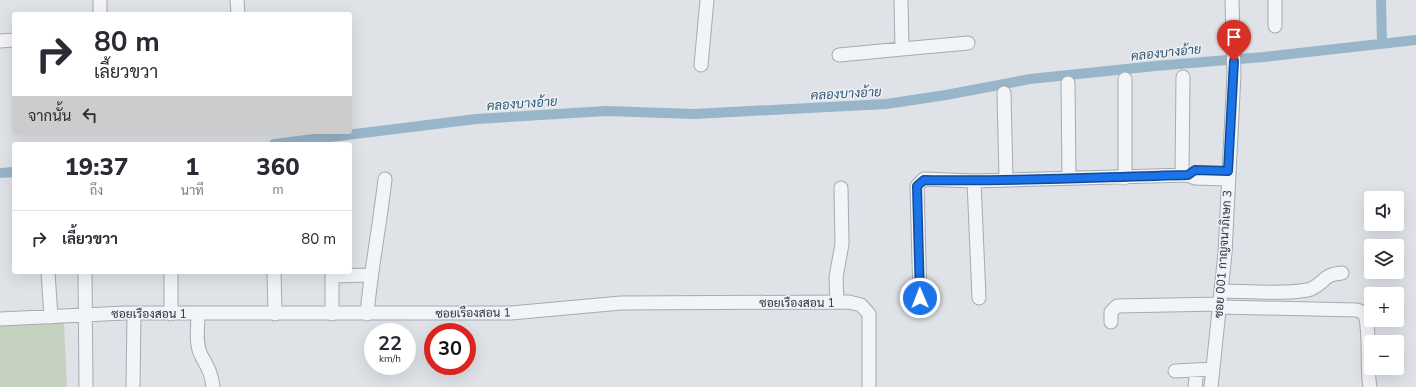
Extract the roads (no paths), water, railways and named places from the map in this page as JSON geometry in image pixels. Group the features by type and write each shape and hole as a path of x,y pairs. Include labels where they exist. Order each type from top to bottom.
{"street":[{"path":"100,0 100,12"},
{"path":"237,0 238,12"},
{"path":"701,65 707,0"},
{"path":"901,0 902,49"},
{"name":"ซอย 001 กาญจนาภิเษก 3","path":"1211,387 1225,253 1234,74 1232,0"},
{"path":"1275,0 1275,26"},
{"path":"0,41 12,40"},
{"path":"839,55 968,43"},
{"path":"1183,77 1185,175"},
{"path":"1125,79 1125,178"},
{"path":"1068,83 1069,178"},
{"path":"1004,93 1006,180"},
{"path":"920,298 918,184 924,180 974,181 1125,178 1185,175 1195,178 1228,175"},
{"path":"367,314 370,275 381,217 385,179"},
{"path":"974,181 979,298"},
{"path":"837,302 836,277 842,244 841,188"},
{"path":"1111,322 1111,312 1117,306 1221,301 1297,291 1310,289 1330,274 1342,272"},
{"path":"48,274 51,317"},
{"path":"85,274 86,387"},
{"path":"171,274 171,314"},
{"path":"274,274 275,314"},
{"path":"332,314 332,274 370,275"},
{"path":"1221,301 1350,310 1364,313 1367,321 1367,369 1370,387"},
{"name":"ซอยเรืองสอน 1","path":"0,319 134,313 511,313 621,303 850,302 861,305 869,314 868,387"},
{"path":"133,387 134,313"},
{"path":"198,314 198,342 201,354 206,361 212,378 213,387"},
{"path":"1175,371 1213,369"},
{"path":"1195,387 1197,370"}],"waterway":[{"path":"1381,0 1382,43"},
{"name":"คลองบางอ้าย","path":"290,142 476,119 606,111 694,114 886,104 946,95 1030,79 1155,66 1264,57 1416,40"},
{"name":"คลองบางอ้าย","path":"0,173 12,172"}]}
